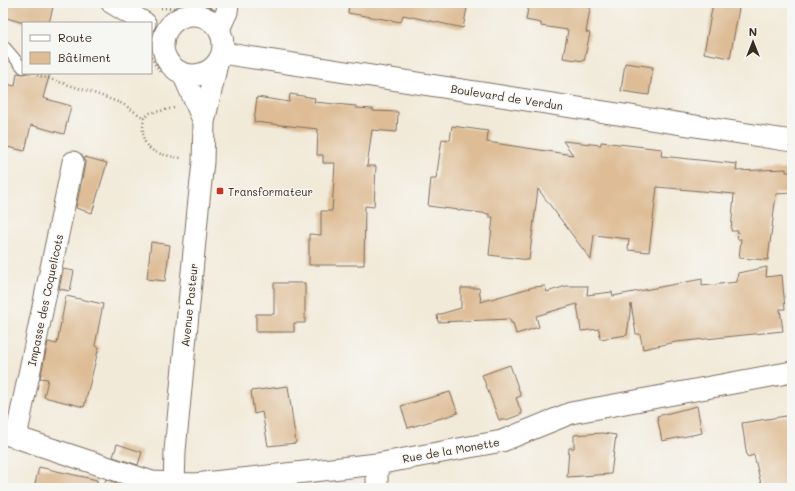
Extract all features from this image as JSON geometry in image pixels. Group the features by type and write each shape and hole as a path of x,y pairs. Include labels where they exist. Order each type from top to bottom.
{"street":[{"path":"112,3 142,22"},
{"path":"193,15 215,3"},
{"path":"219,29 227,12 228,3"},
{"path":"193,15 212,21 219,29 222,36 223,45 219,59 210,71 201,75 192,76 174,70 168,62 163,53 163,44 158,30 169,26 184,16 193,15"},
{"name":"Avenue Pasteur","path":"174,486 175,451 201,177 204,122 219,59"},
{"name":"Boulevard de Verdun","path":"219,59 792,141"},
{"name":"Avenue Pasteur","path":"183,74 204,122"},
{"name":"Impasse des Coquelicots","path":"10,435 73,162"},
{"name":"Rue de la Monette","path":"10,435 152,482 174,486 377,464 502,441 571,412 792,372"},
{"path":"377,464 377,488"}],"lane":[{"path":"3,47 5,47 22,67"}],"path":[{"path":"35,74 123,104 144,118"}],"building":[{"path":"3,3 54,3 49,22 22,22 3,17"},
{"path":"349,3 468,3 463,28 403,15 401,22 348,13"},
{"path":"529,3 591,3 586,32 590,33 584,61 563,58 568,30 541,26 541,23 526,20"},
{"path":"713,3 739,8 730,58 704,53"},
{"path":"625,63 653,67 649,95 621,91"},
{"path":"17,73 50,74 43,98 71,106 64,134 31,125 25,151 3,146 3,83 15,86"},
{"path":"290,94 315,98 314,102 356,106 356,108 373,109 373,111 398,112 397,132 372,130 367,166 376,166 374,207 365,206 364,265 309,265 309,234 321,235 321,211 332,211 335,163 323,163 323,155 317,155 318,129 254,122 257,97 289,102"},
{"path":"452,126 488,131 487,142 573,155 563,141 601,145 601,142 662,149 661,156 737,164 736,171 786,169 786,172 792,172 792,193 776,194 768,260 739,258 741,239 737,239 738,231 731,231 734,194 657,187 649,252 628,250 629,239 594,235 591,260 538,189 529,260 489,255 493,217 489,217 489,214 428,206 431,179 436,179 442,139 450,140"},
{"path":"85,157 107,163 92,213 76,208 85,164"},
{"path":"151,242 170,245 165,281 147,279"},
{"path":"767,267 766,277 782,275 785,309 780,309 783,331 676,342 643,349 640,334 636,334 631,304 627,335 600,339 599,329 581,331 577,304 536,316 539,327 516,334 513,323 511,323 510,319 438,322 437,315 461,308 461,288 479,288 481,302 533,287 545,286 547,292 566,286 588,286 587,295 612,292 613,296 702,279 702,286 737,282 738,273"},
{"path":"63,269 74,271 70,291 59,289"},
{"path":"274,283 305,283 305,323 294,323 294,332 256,332 256,314 274,314"},
{"path":"66,296 103,304 95,346 99,347 84,407 44,397 48,379 40,378 48,342 57,344"},
{"path":"510,365 521,396 516,398 522,414 506,420 499,420 482,375"},
{"path":"288,386 296,443 268,446 262,412 254,414 251,391"},
{"path":"450,392 458,413 408,428 401,406"},
{"path":"697,406 702,433 662,441 657,416"},
{"path":"792,415 792,488 762,488 754,455 747,457 742,423"},
{"path":"602,433 616,435 611,474 567,477 569,448 574,448 574,435"},
{"path":"117,444 142,452 138,465 113,457"},
{"path":"39,467 97,480 97,488 34,488"},
{"path":"106,479 130,488 103,488"}],"place":[{"name":"Transformateur","path":"220,191"}]}
